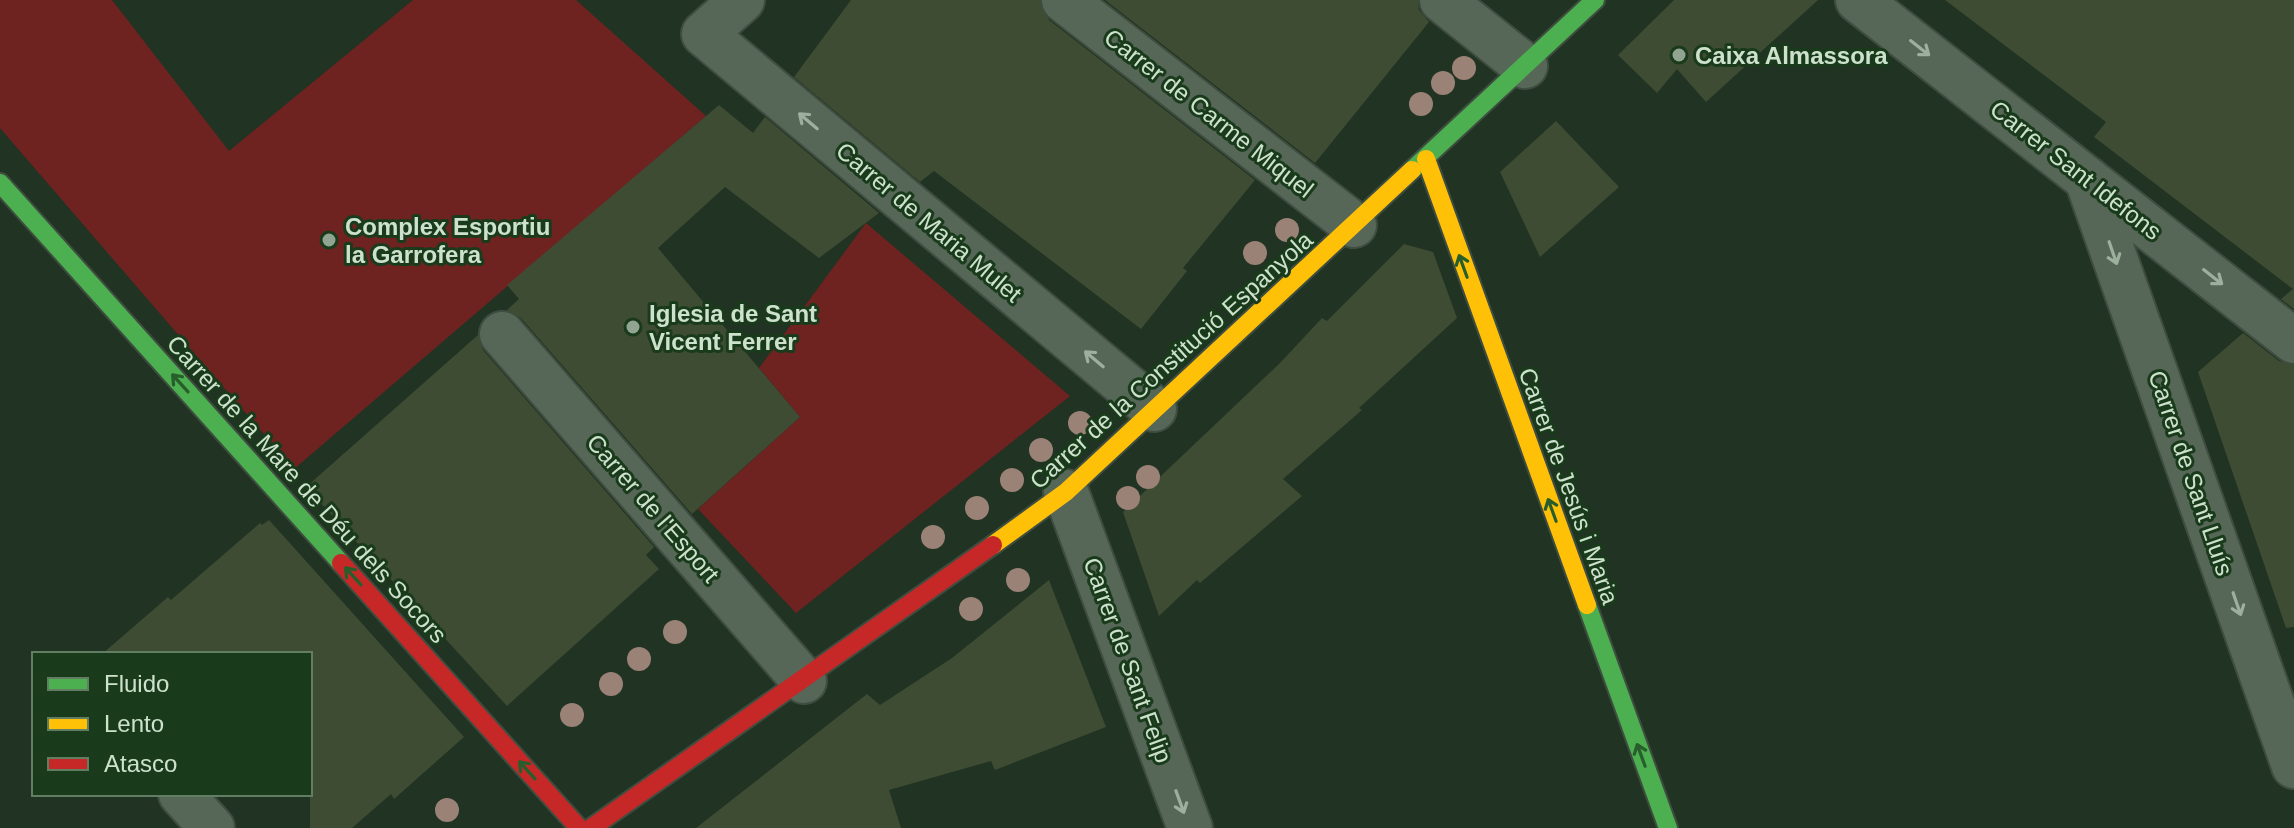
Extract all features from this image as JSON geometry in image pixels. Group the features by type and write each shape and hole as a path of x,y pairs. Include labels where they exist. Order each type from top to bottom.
{"street":[{"name":"Carrer de Maria Mulet","path":"742,0 704,34 1154,409"},
{"name":"Carrer de Carme Miquel","path":"1064,0 1354,225"},
{"path":"1442,0 1525,66"},
{"name":"Carrer de la Constitució Espanyola","path":"591,828 804,681 1066,492 1595,0"},
{"name":"Carrer Sant Idefons","path":"1858,0 2294,341"},
{"name":"Carrer de Jesús i Maria","path":"1426,159 1668,828"},
{"name":"Carrer de Sant Lluís","path":"2087,179 2294,766"},
{"name":"Carrer de la Mare de Déu dels Socors","path":"0,183 579,828"},
{"name":"Carrer de l'Esport","path":"502,334 804,681"},
{"name":"Carrer de Sant Felip","path":"1066,492 1190,828"},
{"path":"183,796 212,828"}],"shaded area":[{"name":"Complex Esportiu la Garrofera","path":"0,0 112,0 229,151 413,0 576,0 706,116 294,469 0,128"},
{"path":"866,223 1070,396 796,613 698,509 800,417 759,368"}],"building":[{"path":"851,0 1040,0 1049,20 1255,180 1183,268 1187,271 1141,329 934,171 920,182 794,77"},
{"path":"1105,0 1418,0 1419,10 1429,22 1315,163"},
{"path":"1674,0 1818,0 1706,102 1677,69 1657,93 1618,55"},
{"path":"1945,0 2294,0 2294,309 2281,299 2293,289 2094,137 2106,122"},
{"name":"Iglesia de Sant Vicent Ferrer","path":"719,105 753,133 765,117 879,213 819,258 725,187 658,248 800,417 692,514 521,318 507,310 519,299 507,285"},
{"path":"1556,121 1619,187 1540,257 1500,172"},
{"path":"1404,244 1433,252 1457,318 1359,408 1362,410 1283,479 1302,496 1200,583 1197,580 1159,616 1123,512 1280,363 1322,318 1327,321"},
{"path":"2243,333 2279,361 2294,365 2294,627 2286,628 2198,372"},
{"path":"478,335 483,350 654,547 646,555 659,569 507,706 306,487"},
{"path":"269,520 464,737 394,799 391,794 352,828 310,828 312,652 104,652 168,597 171,600 260,523 262,525"},
{"path":"1049,580 1106,727 995,770 991,761 889,790 901,828 696,828 867,694 880,705 952,658"}],"traffic: fast":[{"path":"1412,170 1595,0"},
{"path":"0,183 341,563"},
{"path":"1587,605 1668,828"}],"traffic: slow":[{"path":"1426,159 1587,605"},
{"path":"993,545 1066,492 1412,170"}],"traffic: jam":[{"path":"591,828 993,545"},
{"path":"341,563 579,828"}],"place":[{"name":"Caixa Almassora","path":"1679,55"},
{"name":"Complex Esportiu la Garrofera","path":"329,240"},
{"name":"Iglesia de Sant Vicent Ferrer","path":"633,327"}]}
